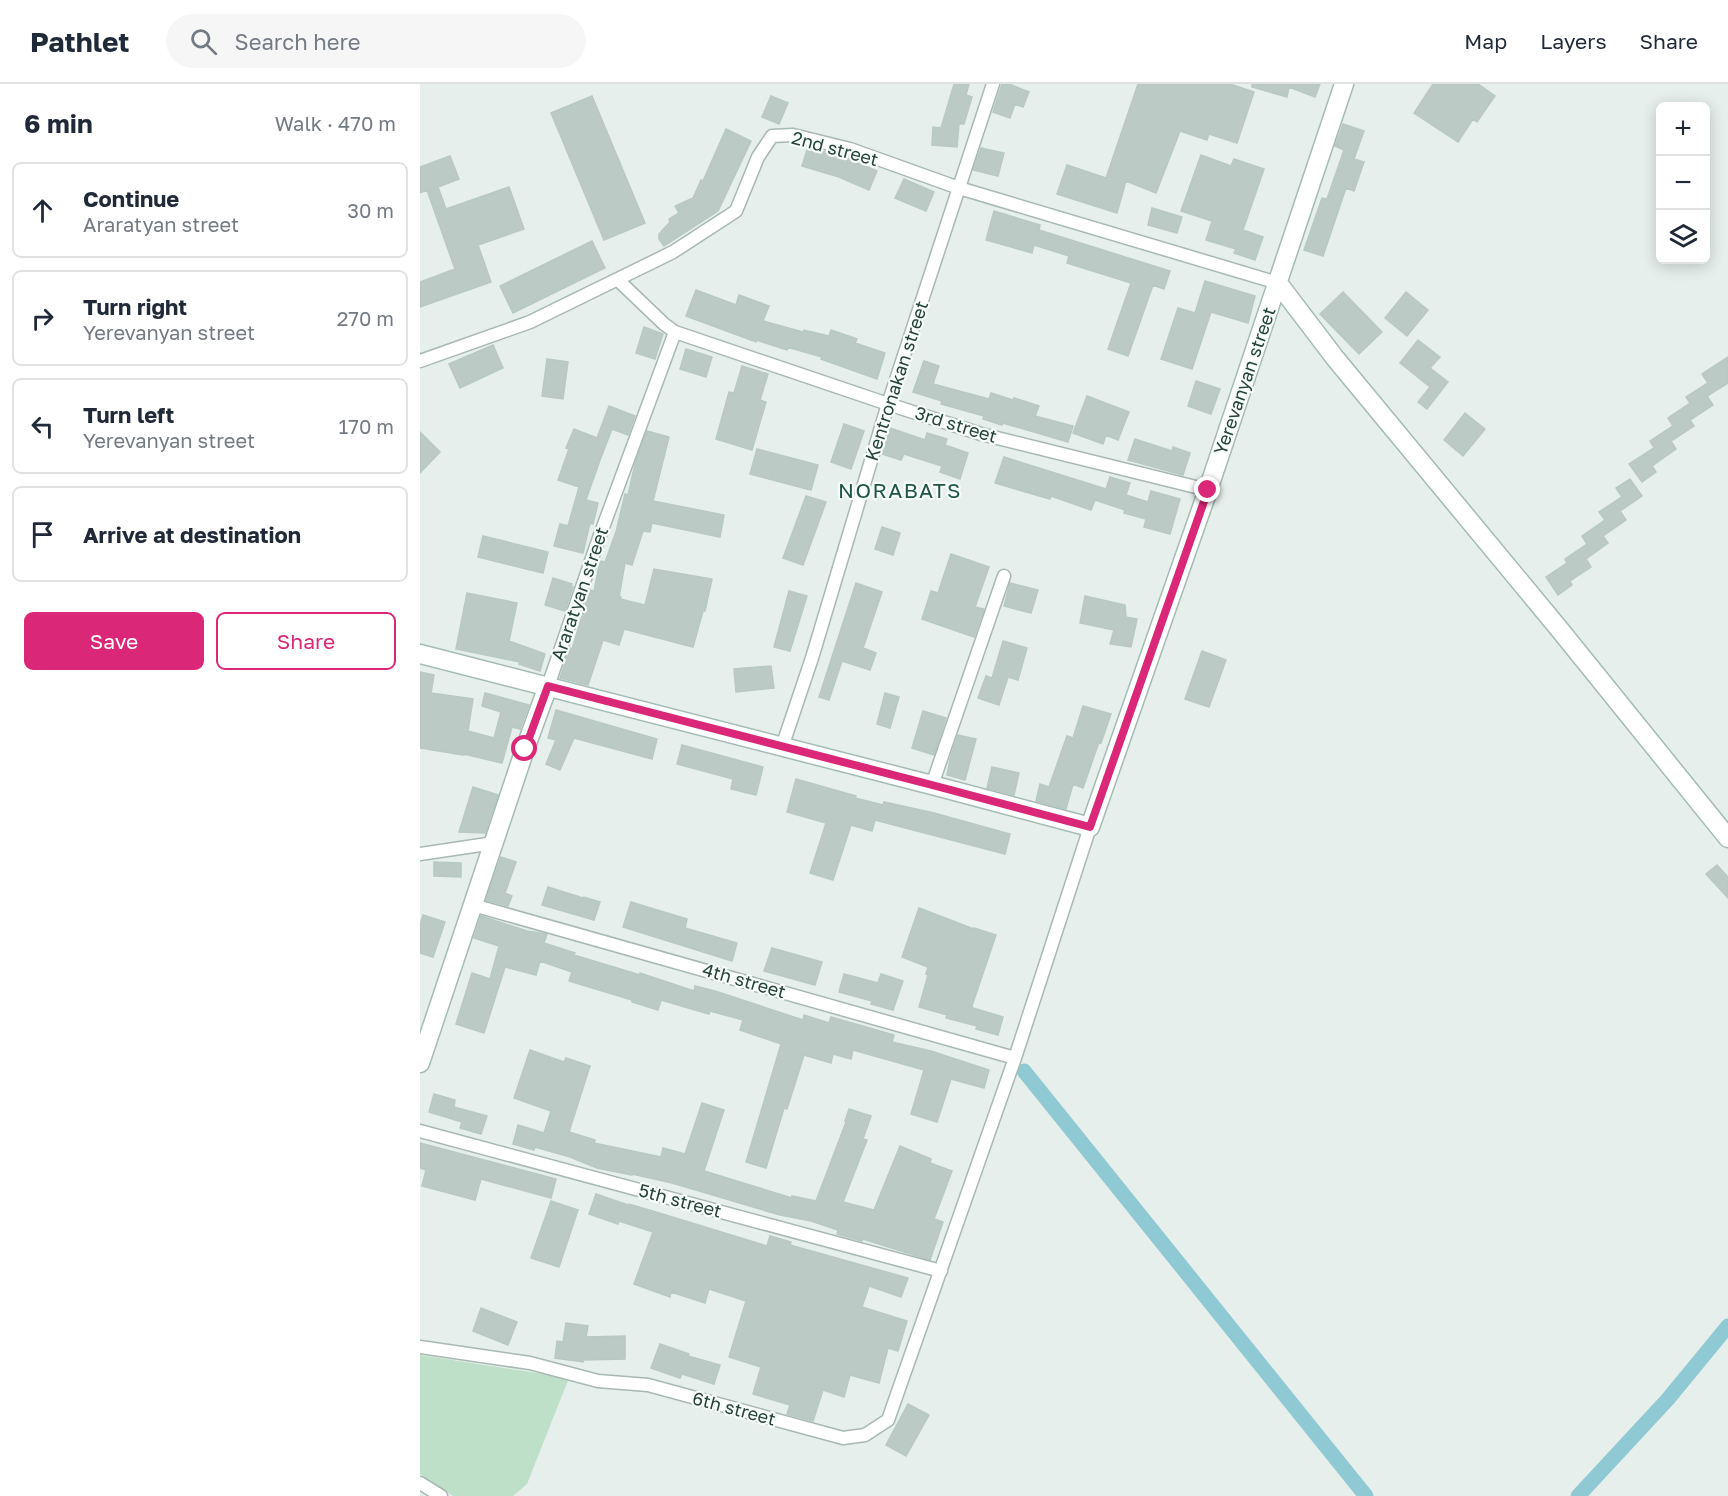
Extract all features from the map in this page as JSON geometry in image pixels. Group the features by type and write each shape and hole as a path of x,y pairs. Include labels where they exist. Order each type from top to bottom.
{"main road":[{"name":"Yerevanyan street","path":"1090,827 1208,490 1344,84"},
{"path":"1278,283 1335,358 1728,838"},
{"path":"420,654 1090,827"},
{"name":"Araratyan street","path":"420,1063 548,686"}],"street":[{"name":"Kentronakan street","path":"782,747 812,658 888,404 993,84"},
{"name":"2nd street","path":"420,362 530,322 673,252 736,211 758,157 772,136 793,135 850,149 959,188 1278,283"},
{"path":"618,280 675,332"},
{"name":"3rd street","path":"675,332 981,434 1208,490"},
{"name":"Araratyan street","path":"548,686 599,538 675,332"},
{"path":"932,785 1004,576"},
{"name":"6th street","path":"420,1347 530,1363 598,1382 648,1385 843,1438 865,1435 888,1420 1015,1058 1090,827"},
{"path":"420,854 494,843"},
{"name":"4th street","path":"472,905 1015,1058"},
{"name":"5th street","path":"420,1131 941,1271"},
{"path":"420,1483 441,1496"}],"green space":[{"path":"420,1355 569,1378 527,1484 513,1496 453,1496 420,1474"}],"building":[{"path":"954,84 969,84 966,95 972,97 964,124 959,124 957,147 932,145 933,127 941,128"},
{"path":"1002,84 1009,84 1029,92 1023,107 1015,104 1010,118 993,112"},
{"path":"1138,84 1230,84 1254,92 1237,143 1209,134 1207,140 1180,131 1156,193 1126,181 1117,213 1057,194 1067,165 1106,178"},
{"path":"1252,84 1320,84 1315,97 1289,87 1287,97 1252,87"},
{"path":"1433,84 1478,84 1495,96 1477,122 1473,119 1458,142 1414,113"},
{"path":"592,96 645,223 604,240 551,113"},
{"path":"771,96 788,103 779,124 762,117"},
{"path":"1343,124 1364,131 1354,159 1364,162 1354,191 1346,188 1323,256 1304,250 1322,198 1327,199 1344,150 1335,146"},
{"path":"726,129 751,141 718,211 664,246 659,239 659,234 670,222 669,219 679,213 675,206 693,198"},
{"path":"808,147 844,157 877,171 869,190 839,177 802,166"},
{"path":"981,148 1004,153 998,176 973,170"},
{"path":"1201,155 1231,166 1234,159 1264,169 1243,230 1263,237 1255,260 1234,253 1236,249 1206,240 1212,221 1181,211"},
{"path":"450,156 459,179 438,187 446,209 509,187 524,229 478,245 491,282 420,307 420,282 455,269 427,190 420,193 420,167"},
{"path":"904,179 934,192 926,211 895,198"},
{"path":"1152,208 1182,217 1177,233 1148,225"},
{"path":"994,211 1040,225 1039,230 1170,271 1164,289 1153,285 1128,356 1108,349 1131,283 1067,263 1069,256 1034,245 1032,253 986,240"},
{"path":"592,241 605,268 513,313 500,286"},
{"path":"1205,281 1255,296 1248,323 1211,312 1192,369 1161,359 1178,308 1195,313"},
{"path":"696,290 736,305 739,295 769,306 763,321 803,332 804,330 829,336 831,330 857,339 855,343 885,353 877,379 821,359 822,357 787,347 787,350 756,340 756,342 686,316"},
{"path":"1343,292 1382,332 1359,354 1320,314"},
{"path":"1406,292 1428,310 1407,336 1385,318"},
{"path":"644,327 663,334 655,359 636,353"},
{"path":"1418,340 1440,357 1430,368 1448,382 1427,409 1418,402 1430,387 1400,363"},
{"path":"493,345 503,368 460,388 449,364"},
{"path":"686,349 712,357 706,377 680,369"},
{"path":"1728,357 1728,383 1707,396 1713,405 1690,420 1694,426 1671,441 1676,449 1652,466 1656,472 1642,482 1629,464 1654,448 1650,441 1673,426 1668,418 1690,403 1686,397 1708,383 1702,374"},
{"path":"547,359 568,362 563,399 542,396"},
{"path":"924,361 939,366 933,384 989,399 991,393 1039,406 1035,416 1073,426 1068,442 983,419 984,416 941,404 942,401 913,392"},
{"path":"742,366 768,374 760,400 766,402 752,450 716,439 729,392 734,393"},
{"path":"1196,381 1220,389 1211,414 1188,406"},
{"path":"1087,396 1129,412 1118,440 1106,435 1103,444 1073,433"},
{"path":"609,406 635,416 628,435 612,429 600,460 586,500 598,503 593,524 590,523 583,553 554,546 560,524 568,526 579,487 558,480 569,449 566,448 574,429 597,438"},
{"path":"1465,413 1485,429 1463,456 1444,440"},
{"path":"844,424 864,431 851,469 831,462"},
{"path":"890,428 925,440 927,433 947,439 945,445 968,453 960,479 940,472 942,466 904,454 901,460 882,454"},
{"path":"647,431 669,437 653,501 724,515 720,537 652,523 650,532 643,531 632,565 625,563 619,597 645,605 654,569 712,579 705,611 703,611 693,647 624,629 619,645 603,640 588,685 560,678 570,648 572,649 590,590 594,591 600,561 605,562 616,532 625,494 628,495 635,464"},
{"path":"420,432 440,452 420,473"},
{"path":"1135,439 1172,451 1173,447 1190,453 1183,475 1128,460"},
{"path":"757,449 818,465 811,490 750,474"},
{"path":"1004,457 1106,489 1110,477 1130,483 1126,495 1148,502 1151,491 1180,499 1170,534 1144,527 1146,519 1124,513 1125,510 1095,500 1091,510 1051,496 1050,499 995,483"},
{"path":"1630,479 1642,496 1620,511 1626,520 1603,536 1608,543 1586,559 1591,567 1570,581 1572,585 1558,595 1546,577 1567,563 1565,559 1587,544 1582,536 1605,520 1599,512 1622,497 1616,488"},
{"path":"806,496 826,502 803,565 783,558"},
{"path":"882,527 900,533 893,555 875,549"},
{"path":"483,536 548,552 543,573 478,557"},
{"path":"951,554 989,567 975,607 984,609 974,637 922,619 931,591 938,593"},
{"path":"553,578 572,584 565,611 545,605"},
{"path":"856,583 882,592 863,648 876,653 870,670 842,661 829,700 819,697"},
{"path":"1010,583 1038,590 1031,613 1004,606"},
{"path":"789,591 807,596 790,651 774,647"},
{"path":"467,593 517,603 509,641 545,654 540,671 519,664 520,662 456,649"},
{"path":"1085,596 1125,605 1126,617 1137,619 1131,647 1110,644 1114,630 1080,623"},
{"path":"1003,641 1027,648 1018,680 1008,677 999,705 978,698 986,676 992,678"},
{"path":"1202,651 1226,660 1209,707 1185,699"},
{"path":"771,666 774,688 736,692 734,669"},
{"path":"420,672 434,675 431,693 473,699 468,731 494,738 501,712 482,706 485,693 529,705 520,729 512,727 502,763 464,754 420,748"},
{"path":"885,693 899,697 890,728 877,724"},
{"path":"1083,706 1111,714 1083,788 1073,784 1066,809 1036,801 1040,784 1049,787 1067,736 1073,738"},
{"path":"556,710 657,739 652,759 574,738 560,770 546,764 556,740 548,738"},
{"path":"923,711 946,718 934,755 912,748"},
{"path":"958,735 976,739 965,780 947,775"},
{"path":"682,745 763,767 756,795 731,789 733,779 677,764"},
{"path":"992,767 1019,773 1014,795 987,788"},
{"path":"796,779 856,796 855,798 934,813 1010,834 1005,854 875,820 872,831 851,825 833,880 810,873 826,823 787,812"},
{"path":"473,787 498,795 485,833 459,832"},
{"path":"501,857 516,862 505,893 512,896 508,906 486,900"},
{"path":"434,862 461,863 461,877 434,876"},
{"path":"1717,865 1728,877 1728,898 1706,874"},
{"path":"548,887 600,902 594,920 542,905"},
{"path":"631,902 687,919 685,928 737,943 732,961 623,927"},
{"path":"919,908 996,935 972,1006 1003,1017 998,1035 976,1029 977,1026 946,1018 947,1015 919,1007 928,967 902,957"},
{"path":"423,915 445,922 433,957 420,953 420,925"},
{"path":"481,916 527,931 547,934 544,943 575,953 574,955 694,991 695,986 803,1020 804,1015 829,1023 831,1017 894,1035 892,1042 931,1051 989,1070 984,1088 951,1079 937,1122 911,1114 924,1070 853,1050 851,1059 833,1054 831,1063 804,1055 787,1109 784,1108 766,1168 746,1162 781,1044 740,1030 743,1020 710,1011 709,1014 661,1000 658,1010 569,981 572,972 540,961 536,975 505,967 484,1033 456,1024 472,973 490,979 499,946 474,938"},
{"path":"772,948 822,962 815,985 764,971"},
{"path":"844,974 878,983 881,974 903,981 893,1010 871,1004 872,1001 839,992"},
{"path":"530,1050 564,1062 566,1058 590,1066 569,1132 595,1140 594,1143 661,1157 663,1148 685,1154 702,1103 724,1110 704,1171 792,1198 792,1196 816,1201 849,1109 871,1116 863,1139 867,1140 843,1202 874,1210 900,1146 931,1159 930,1163 952,1171 934,1219 943,1222 930,1260 863,1239 862,1241 837,1234 838,1230 811,1221 780,1215 672,1183 597,1168 535,1147 534,1150 513,1144 518,1125 544,1133 551,1111 514,1098"},
{"path":"434,1094 455,1100 454,1107 487,1116 481,1134 460,1128 462,1122 429,1112"},
{"path":"420,1143 556,1179 551,1198 481,1179 475,1200 422,1186 426,1170 420,1168"},
{"path":"596,1194 767,1246 770,1236 791,1242 790,1245 908,1278 901,1297 869,1286 862,1307 907,1321 898,1351 888,1348 879,1383 850,1375 844,1397 823,1390 813,1421 787,1414 790,1405 753,1394 761,1367 729,1357 746,1301 709,1289 705,1303 671,1292 670,1297 634,1284 653,1232 589,1214"},
{"path":"551,1201 578,1210 559,1267 531,1258"},
{"path":"481,1308 517,1322 508,1345 473,1331"},
{"path":"566,1323 588,1326 586,1337 625,1336 625,1359 583,1360 583,1362 555,1358 557,1341 563,1342"},
{"path":"660,1344 689,1354 688,1356 720,1365 714,1384 682,1374 680,1378 651,1368"},
{"path":"908,1404 929,1415 906,1456 886,1445"}],"waterway":[{"path":"1024,1071 1366,1496"},
{"path":"1578,1496 1668,1399 1728,1326"}],"district":[{"name":"NORABATS","path":"900,491"}],"route":[{"path":"525,749 548,686 1090,827 1208,490"}]}
